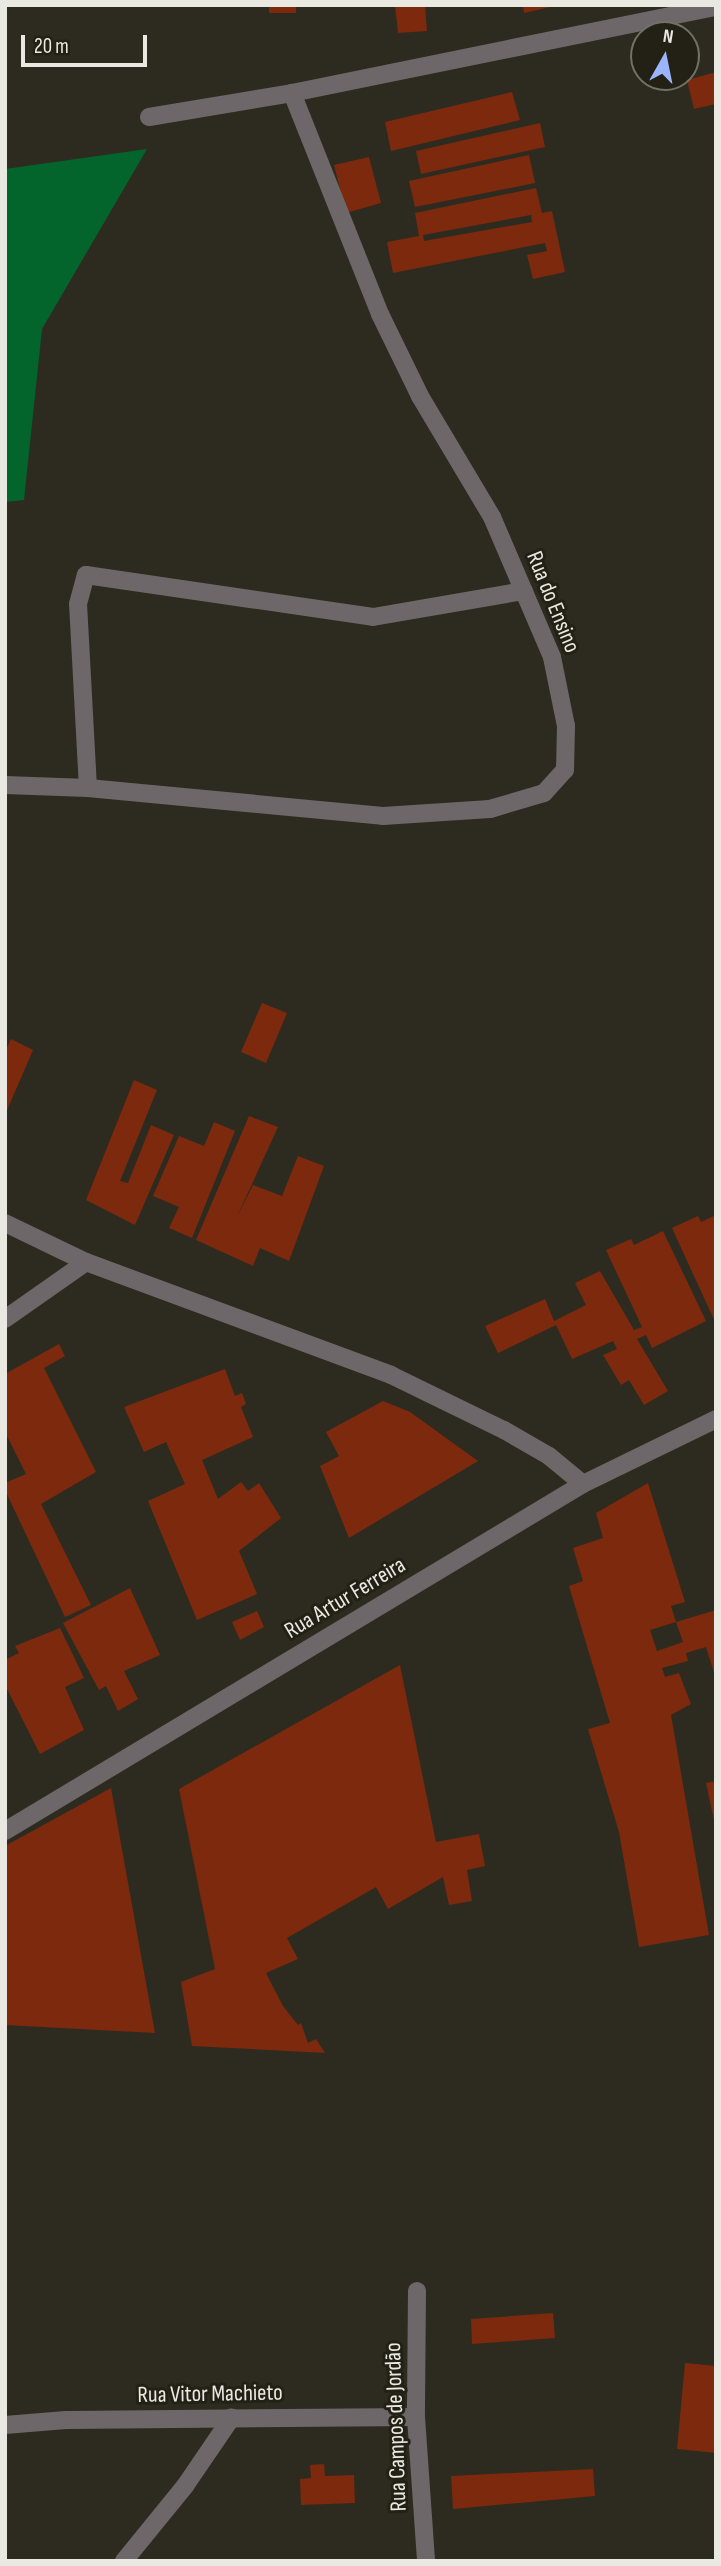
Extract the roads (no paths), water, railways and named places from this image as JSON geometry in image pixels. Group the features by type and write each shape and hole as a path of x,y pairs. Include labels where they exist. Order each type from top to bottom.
{"street":[{"path":"149,117 292,93 716,7"},
{"name":"Rua do Ensino","path":"5,785 88,788 383,816 490,810 544,793 565,770 566,726 552,657 492,517 420,396 380,314 292,93"},
{"path":"88,788 78,604 86,575 373,618 524,591"},
{"path":"5,1223 86,1262 391,1375 515,1437 583,1484"},
{"path":"5,1319 86,1262"},
{"name":"Rua Artur Ferreira","path":"5,1831 583,1484 716,1419"},
{"name":"Rua Campos de Jordão","path":"417,2291 416,2417 426,2561"},
{"path":"124,2561 185,2486 232,2417"},
{"name":"Rua Vitor Machieto","path":"5,2425 232,2417 416,2417"}]}
